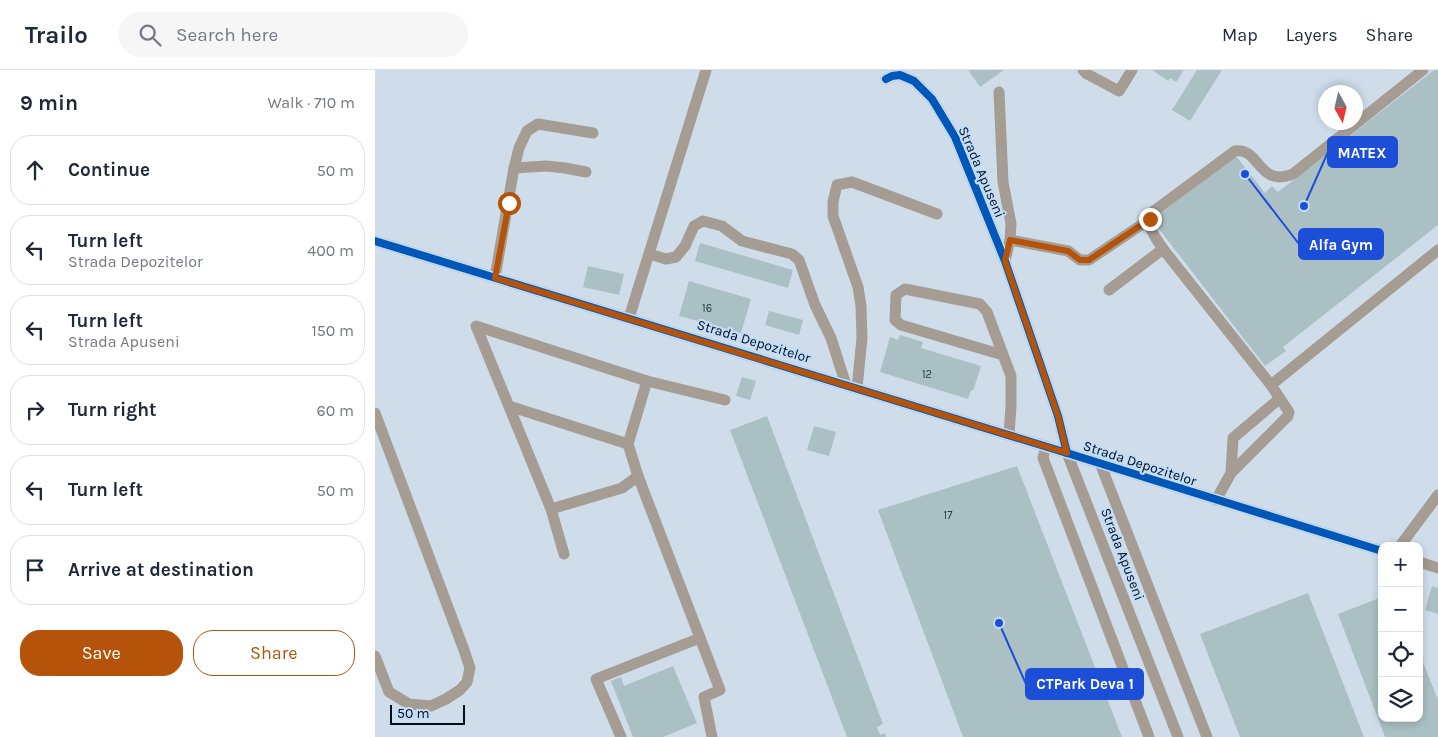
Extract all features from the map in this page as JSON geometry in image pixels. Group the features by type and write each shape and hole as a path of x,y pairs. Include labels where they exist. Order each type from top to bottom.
{"street":[{"path":"629,318 706,70"},
{"path":"1083,70 1119,91 1133,70"},
{"path":"1010,240 1068,251 1080,260 1089,260 1150,219 1154,212 1235,151 1248,153 1268,174 1273,176 1283,177 1293,174 1423,70"},
{"name":"Strada Apuseni","path":"886,79 899,75 914,81 925,91 940,111 955,137 1005,261 1058,416 1067,453 1178,737"},
{"path":"999,92 1003,182 1011,224 1010,240 1005,261"},
{"path":"495,278 514,168 519,148 527,131 538,124 593,134"},
{"path":"514,168 546,166 586,172"},
{"path":"851,386 862,338 861,306 858,287 833,216 833,202 837,184 852,182 937,214"},
{"path":"1150,219 1150,229 1163,249 1271,385 1289,412 1288,416 1231,473 1216,500"},
{"path":"649,254 666,259 677,257 685,246 693,226 703,221 722,226 742,241 792,254 799,260 815,305 851,386"},
{"name":"Strada Depozitelor","path":"375,241 1378,550"},
{"path":"1109,290 1163,249"},
{"path":"1271,385 1438,250"},
{"path":"1003,355 901,325 895,320 896,295 905,289 980,304 987,312 1011,376 1009,435"},
{"path":"564,554 551,509 476,326 647,381 725,400"},
{"path":"647,381 628,444 637,476 720,690 704,697 712,737"},
{"path":"1231,473 1233,438 1279,399"},
{"path":"509,406 628,444"},
{"path":"375,413 464,650 469,668 467,682 460,690 431,706 409,704 389,692 375,656"},
{"path":"1046,446 1043,458 1149,737"},
{"name":"Strada Apuseni","path":"1100,463 1207,737"},
{"path":"551,509 622,488 637,476"},
{"path":"1403,542 1438,494"},
{"path":"1423,563 1438,568"},
{"path":"621,737 596,679 700,638"}],"building":[{"path":"968,70 1004,70 980,87"},
{"path":"1152,70 1184,70 1176,82 1170,78 1168,81"},
{"path":"1197,70 1222,70 1190,121 1172,110"},
{"path":"1434,70 1438,70 1438,225 1283,347 1286,351 1265,366 1152,220 1236,156 1265,193 1272,186 1278,192 1357,130 1363,130 1363,126"},
{"path":"700,243 793,270 788,288 695,261"},
{"path":"588,266 624,274 619,295 583,287"},
{"path":"689,281 751,299 741,333 679,316"},
{"path":"769,311 803,320 799,335 765,325"},
{"path":"900,335 923,342 921,348 981,366 973,391 971,390 968,399 880,372 890,337 898,340"},
{"path":"742,377 756,381 750,400 736,396"},
{"path":"767,416 883,724 877,727 880,735 885,733 886,737 847,737 730,430"},
{"path":"814,426 836,432 829,456 807,450"},
{"path":"1017,466 1122,737 963,737 878,510"},
{"path":"1432,586 1438,588 1438,614 1425,610"},
{"path":"1308,593 1364,737 1240,737 1200,634"},
{"path":"1378,599 1378,719 1338,614"},
{"path":"1423,662 1438,700 1438,737 1385,737 1379,722 1423,722"},
{"path":"673,666 697,723 663,737 633,737 611,681 621,677 624,686"}],"cycle path":[{"path":"886,79 900,75 914,81 932,99 955,137 1005,261 1058,416 1067,453"},
{"path":"375,241 1378,550"}],"place":[{"name":"Alfa Gym","path":"1245,174"},
{"name":"MATEX","path":"1304,206"},
{"name":"CTPark Deva 1","path":"999,623"}],"route":[{"path":"509,203 495,278 1067,453 1058,416 1005,261 1010,240 1068,251 1080,260 1089,260 1150,219"}]}
